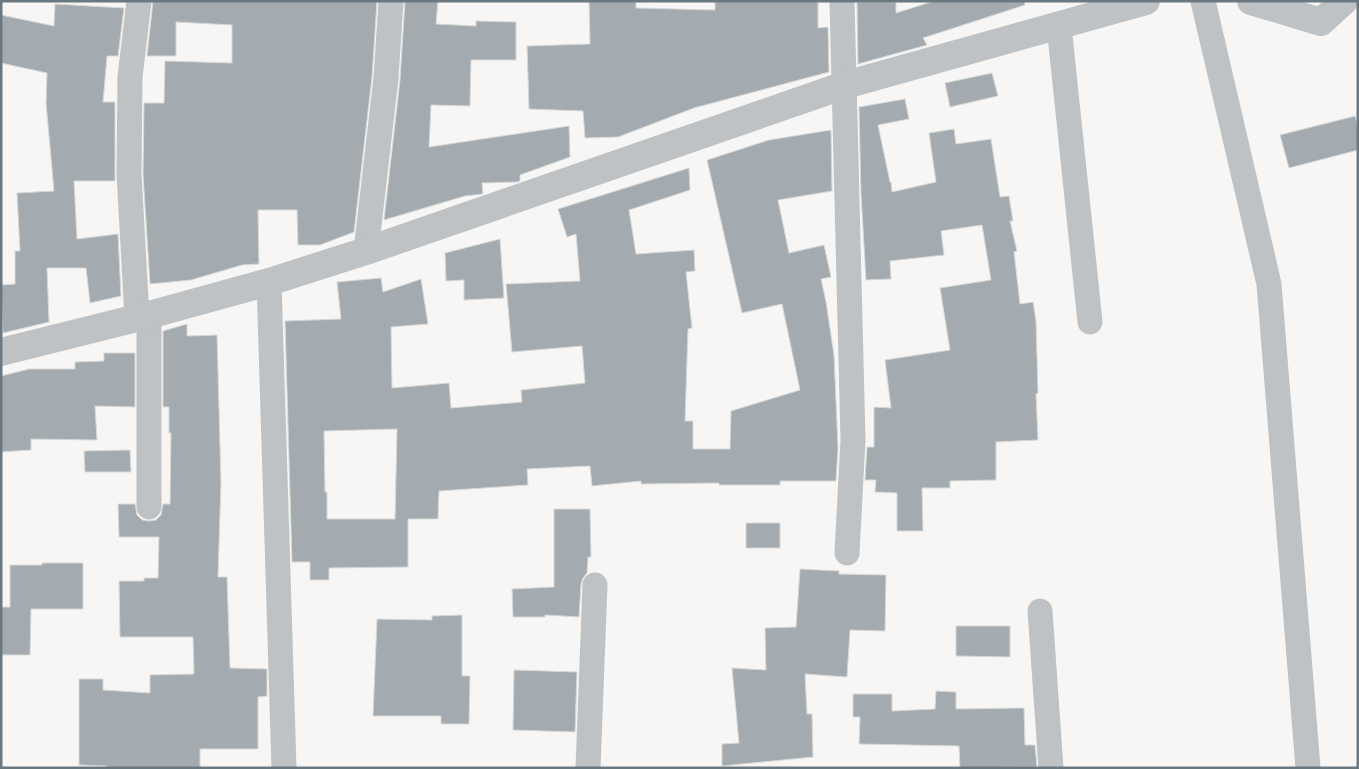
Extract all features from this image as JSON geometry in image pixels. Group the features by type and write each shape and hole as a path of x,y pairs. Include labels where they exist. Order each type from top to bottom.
{"street":[{"path":"139,1 130,77 129,174 143,316 148,507"},
{"path":"366,251 386,78 391,1"},
{"path":"842,1 853,440 847,553"},
{"path":"1,352 269,282 366,251 845,85 1146,1"},
{"path":"1203,1 1269,284 1308,768"},
{"path":"1251,1 1321,22 1344,1"},
{"path":"1059,26 1090,322"},
{"path":"269,282 284,768"},
{"path":"588,768 595,585"},
{"path":"1040,611 1051,768"}],"building":[{"path":"153,1 377,1 372,77 354,232 320,245 298,245 297,210 258,210 259,264 242,265 191,280 150,284 143,174 144,103 164,103 165,61 232,63 232,25 176,22 176,56 147,56"},
{"path":"405,1 438,1 436,24 476,26 476,21 516,22 516,60 471,60 470,106 431,105 429,147 569,126 570,157 520,175 520,181 517,182 482,183 483,194 465,196 384,220 400,80"},
{"path":"589,1 636,1 636,8 715,10 715,1 818,1 818,28 828,27 829,72 694,108 618,137 585,138 583,111 529,109 527,46 590,44"},
{"path":"934,1 1024,1 1025,5 923,38 927,45 858,64 857,2 896,2 896,13"},
{"path":"55,4 124,8 118,56 107,56 103,102 115,102 115,181 74,181 77,239 118,234 121,296 90,303 86,268 47,268 49,322 3,333 1,285 15,284 15,251 20,251 17,193 54,191 46,103 47,73 1,63 1,15 54,26"},
{"path":"992,73 998,96 950,107 945,83"},
{"path":"905,99 909,119 878,125 892,192 936,182 929,133 954,129 956,144 991,139 1000,197 1009,196 1013,221 1010,221 1017,251 1014,252 1020,304 1033,302 1036,321 1038,440 996,442 996,480 950,481 950,488 922,488 923,531 897,531 897,493 875,492 876,480 865,480 867,447 874,447 874,407 891,408 885,360 950,350 940,288 991,280 982,225 941,231 944,255 890,261 891,279 866,280 861,194 859,107"},
{"path":"1355,116 1358,127 1358,150 1289,168 1280,135"},
{"path":"831,130 832,191 778,200 789,253 824,245 831,277 821,279 834,355 838,448 836,481 780,481 780,485 719,485 719,483 641,484 641,481 592,486 590,466 527,469 528,485 439,491 438,519 408,519 408,567 329,568 329,580 310,580 310,562 292,562 285,321 341,319 337,282 381,278 383,292 421,279 428,324 391,327 392,388 449,383 451,408 522,402 521,390 585,383 582,346 512,352 506,284 580,281 576,234 567,237 558,209 689,168 690,190 629,210 636,254 694,250 695,271 686,272 692,328 688,329 685,421 693,421 693,449 730,449 731,411 800,390 782,304 742,313 707,160 769,140","holes":["397,429 395,519 327,519 324,431"]},
{"path":"500,239 504,298 464,300 464,280 446,281 445,253"},
{"path":"187,324 187,336 217,335 221,483 218,577 227,577 230,668 267,669 267,696 258,697 258,749 200,749 200,768 107,768 107,766 79,765 79,679 103,679 103,690 150,693 150,675 194,674 193,637 120,637 119,581 144,581 144,578 158,578 159,537 119,537 118,504 135,504 137,515 142,520 149,521 156,520 161,515 163,504 170,504 171,433 169,433 169,407 163,407 163,331"},
{"path":"104,353 135,353 135,407 95,406 97,440 31,439 31,450 1,452 1,376 29,369 75,369 75,362 104,361"},
{"path":"130,450 131,472 85,472 84,451"},
{"path":"554,509 590,509 591,557 588,557 587,573 581,584 579,617 545,615 545,617 513,617 512,589 554,587"},
{"path":"746,523 780,523 780,548 746,548"},
{"path":"42,563 83,563 83,609 31,609 30,655 1,655 1,607 10,607 10,565 42,565"},
{"path":"800,569 839,571 839,574 886,575 885,631 850,630 847,677 805,674 807,714 812,714 813,757 722,766 722,744 739,743 732,668 766,670 765,628 796,627"},
{"path":"462,615 462,676 470,676 469,724 441,724 441,716 373,716 377,619 432,620 432,616"},
{"path":"956,626 1010,626 1010,657 956,656"},
{"path":"514,670 577,672 575,732 513,730"},
{"path":"936,691 956,692 956,709 1024,708 1025,745 1035,745 1037,767 960,768 959,746 859,744 860,717 853,717 853,694 892,694 892,711 935,709"}]}
